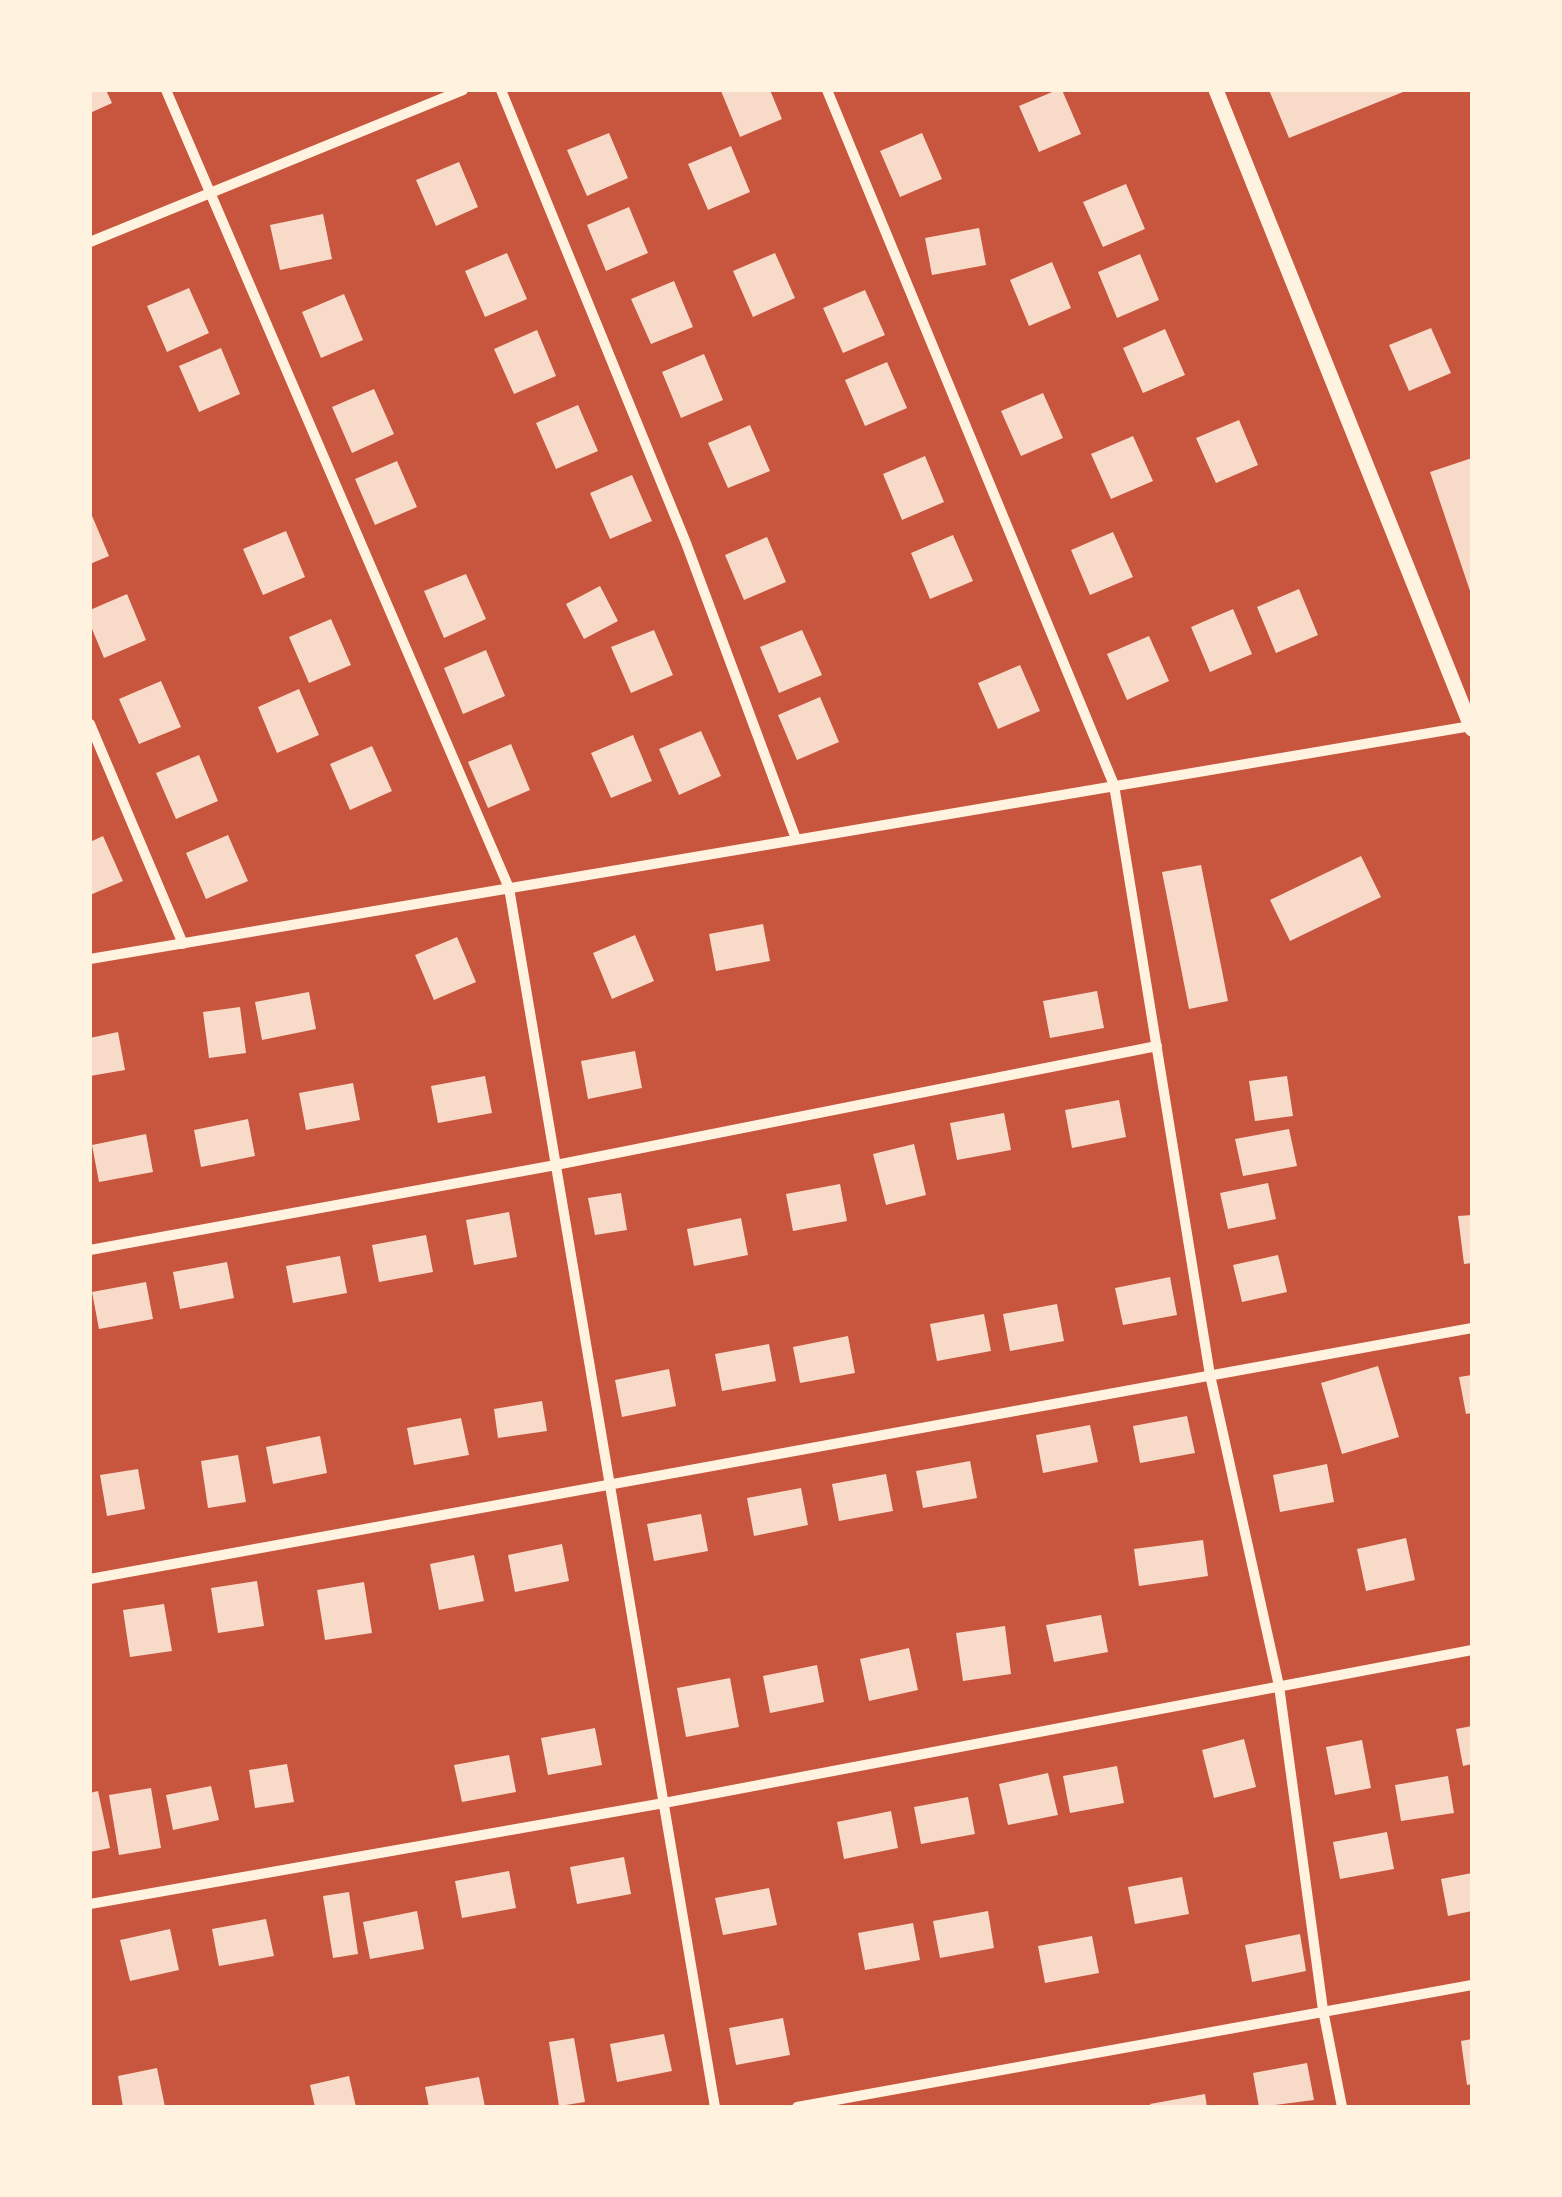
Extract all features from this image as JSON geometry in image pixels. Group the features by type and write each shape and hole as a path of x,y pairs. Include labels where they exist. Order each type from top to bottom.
{"street":[{"path":"166,90 509,888 715,2107"},
{"path":"90,242 462,90"},
{"path":"501,90 686,543 796,840"},
{"path":"828,90 1114,784 1210,1376 1279,1686 1323,2010 1342,2107"},
{"path":"90,960 1114,784 1472,727 1216,90"},
{"path":"90,724 183,944"},
{"path":"90,1250 556,1165 1156,1046"},
{"path":"90,1578 1472,1328"},
{"path":"90,1904 664,1803 1472,1650"},
{"path":"796,2107 1472,1986"}],"building":[{"path":"90,90 106,90 112,103 90,113"},
{"path":"770,90 782,119 740,137 721,91"},
{"path":"1062,90 1081,134 1039,152 1019,106"},
{"path":"1269,90 1408,90 1289,138"},
{"path":"609,133 628,178 587,196 567,150"},
{"path":"922,133 942,179 900,197 880,151"},
{"path":"731,146 750,192 708,210 688,164"},
{"path":"459,162 478,207 436,226 416,180"},
{"path":"1126,184 1145,229 1103,247 1083,202"},
{"path":"629,207 648,253 606,271 587,225"},
{"path":"323,214 332,259 280,270 270,225"},
{"path":"979,228 986,265 932,275 925,238"},
{"path":"507,253 527,299 485,317 465,271"},
{"path":"775,253 795,298 753,317 733,271"},
{"path":"1140,254 1159,300 1117,318 1098,272"},
{"path":"1052,262 1071,308 1029,326 1010,280"},
{"path":"674,281 693,327 651,344 631,299"},
{"path":"189,288 209,333 167,352 147,306"},
{"path":"865,290 885,335 843,353 823,308"},
{"path":"344,294 363,340 321,358 302,312"},
{"path":"1431,328 1451,373 1409,391 1389,345"},
{"path":"1165,329 1185,375 1143,393 1123,348"},
{"path":"537,330 556,376 514,394 494,349"},
{"path":"221,348 240,394 199,412 179,366"},
{"path":"704,354 723,400 681,418 662,372"},
{"path":"887,362 907,408 865,426 845,380"},
{"path":"374,389 394,434 352,453 332,407"},
{"path":"1043,393 1063,438 1021,456 1001,411"},
{"path":"578,405 598,451 556,469 536,423"},
{"path":"1239,420 1258,465 1216,483 1196,438"},
{"path":"750,425 770,471 728,488 708,443"},
{"path":"1133,436 1153,481 1111,499 1091,454"},
{"path":"925,456 944,502 902,520 883,474"},
{"path":"1472,458 1472,593 1471,594 1430,472"},
{"path":"397,461 417,507 375,525 355,479"},
{"path":"632,475 652,521 610,539 590,493"},
{"path":"90,511 109,556 90,564"},
{"path":"286,531 305,577 263,595 243,549"},
{"path":"1113,532 1133,577 1090,595 1071,550"},
{"path":"953,535 973,581 930,599 911,553"},
{"path":"767,537 786,582 744,600 725,555"},
{"path":"466,574 486,619 444,638 424,591"},
{"path":"600,586 618,621 584,639 566,604"},
{"path":"1299,589 1318,635 1276,653 1257,607"},
{"path":"127,594 146,640 104,658 90,624 90,610"},
{"path":"1233,609 1252,654 1210,672 1191,627"},
{"path":"331,619 351,665 309,683 289,637"},
{"path":"654,630 673,675 631,693 611,647"},
{"path":"802,630 822,675 779,693 760,647"},
{"path":"1149,636 1169,681 1127,700 1107,654"},
{"path":"486,650 505,696 463,714 444,668"},
{"path":"1020,665 1040,711 998,729 978,683"},
{"path":"161,681 181,727 139,744 119,699"},
{"path":"299,689 319,735 277,753 258,707"},
{"path":"820,697 839,742 797,760 778,715"},
{"path":"701,731 721,776 679,795 659,749"},
{"path":"633,735 652,781 611,798 591,753"},
{"path":"511,744 530,790 488,808 468,762"},
{"path":"372,746 392,791 350,810 330,764"},
{"path":"199,755 218,801 176,819 156,773"},
{"path":"228,835 248,881 206,899 186,853"},
{"path":"103,836 123,881 90,895 90,842"},
{"path":"1361,856 1381,897 1290,941 1270,900"},
{"path":"1201,865 1228,1001 1189,1009 1162,872"},
{"path":"763,924 770,961 716,971 709,934"},
{"path":"635,935 654,981 612,999 593,953"},
{"path":"457,937 476,982 434,1000 415,955"},
{"path":"1097,991 1104,1028 1050,1038 1043,1001"},
{"path":"309,992 316,1029 262,1040 255,1002"},
{"path":"240,1007 246,1053 209,1058 203,1012"},
{"path":"118,1032 125,1070 90,1076 90,1038"},
{"path":"635,1051 642,1088 588,1099 581,1061"},
{"path":"485,1076 492,1113 438,1123 431,1086"},
{"path":"1287,1076 1293,1116 1255,1121 1249,1081"},
{"path":"353,1083 360,1120 306,1130 299,1093"},
{"path":"1119,1100 1126,1137 1072,1148 1065,1110"},
{"path":"1004,1113 1011,1150 957,1160 950,1123"},
{"path":"248,1119 255,1156 201,1167 194,1130"},
{"path":"1289,1129 1297,1166 1243,1176 1235,1139"},
{"path":"146,1134 153,1172 99,1182 92,1145"},
{"path":"914,1144 926,1195 886,1205 873,1154"},
{"path":"1268,1183 1276,1219 1228,1229 1220,1193"},
{"path":"840,1184 847,1221 793,1231 786,1194"},
{"path":"621,1193 627,1230 595,1235 588,1198"},
{"path":"509,1212 517,1257 474,1265 466,1220"},
{"path":"1472,1215 1472,1263 1464,1264 1458,1216"},
{"path":"741,1218 748,1255 694,1266 687,1229"},
{"path":"426,1235 433,1272 379,1282 372,1245"},
{"path":"1278,1255 1287,1292 1242,1302 1233,1265"},
{"path":"340,1256 347,1293 293,1303 286,1266"},
{"path":"227,1262 234,1298 180,1309 173,1272"},
{"path":"1170,1277 1177,1315 1123,1325 1115,1288"},
{"path":"146,1282 153,1319 99,1329 92,1292"},
{"path":"1057,1304 1064,1341 1010,1351 1003,1314"},
{"path":"984,1314 991,1351 937,1361 930,1324"},
{"path":"848,1336 855,1373 800,1383 793,1347"},
{"path":"769,1344 776,1381 722,1391 715,1354"},
{"path":"1378,1366 1399,1437 1342,1454 1321,1383"},
{"path":"669,1369 676,1406 622,1417 615,1380"},
{"path":"1472,1375 1472,1413 1466,1414 1459,1377"},
{"path":"542,1401 547,1431 498,1438 494,1409"},
{"path":"1187,1416 1195,1453 1140,1463 1133,1426"},
{"path":"461,1418 469,1455 414,1465 407,1428"},
{"path":"1090,1425 1098,1462 1043,1473 1036,1435"},
{"path":"320,1436 327,1473 273,1484 266,1447"},
{"path":"238,1455 246,1502 208,1508 201,1461"},
{"path":"970,1461 977,1498 923,1508 916,1471"},
{"path":"1327,1464 1334,1502 1280,1512 1273,1475"},
{"path":"138,1469 145,1509 107,1516 100,1475"},
{"path":"886,1474 893,1511 839,1521 832,1484"},
{"path":"801,1488 808,1525 754,1536 747,1498"},
{"path":"701,1514 708,1551 654,1561 647,1524"},
{"path":"1406,1538 1415,1580 1366,1591 1357,1549"},
{"path":"1203,1540 1208,1576 1139,1586 1134,1549"},
{"path":"562,1544 569,1581 515,1592 508,1555"},
{"path":"474,1555 484,1601 439,1610 430,1564"},
{"path":"257,1581 264,1626 218,1633 211,1588"},
{"path":"364,1582 372,1633 325,1640 317,1590"},
{"path":"164,1604 172,1651 130,1657 123,1610"},
{"path":"1101,1615 1108,1652 1054,1662 1046,1625"},
{"path":"1005,1626 1011,1674 963,1681 956,1633"},
{"path":"909,1648 918,1690 869,1701 860,1659"},
{"path":"817,1665 824,1702 770,1713 763,1676"},
{"path":"730,1678 739,1727 686,1737 677,1688"},
{"path":"1472,1726 1472,1764 1463,1766 1456,1729"},
{"path":"595,1728 602,1765 548,1775 541,1738"},
{"path":"1244,1739 1256,1787 1214,1798 1202,1750"},
{"path":"1362,1740 1371,1788 1335,1795 1326,1747"},
{"path":"509,1755 516,1792 462,1802 454,1765"},
{"path":"287,1764 294,1802 255,1808 249,1770"},
{"path":"1117,1766 1124,1803 1070,1813 1063,1776"},
{"path":"1048,1773 1058,1815 1008,1825 999,1784"},
{"path":"1448,1776 1454,1813 1401,1821 1395,1785"},
{"path":"211,1786 219,1820 173,1830 166,1795"},
{"path":"151,1788 161,1848 119,1855 109,1795"},
{"path":"98,1791 110,1848 90,1852 90,1793"},
{"path":"968,1797 975,1834 921,1844 914,1807"},
{"path":"891,1811 898,1848 844,1859 837,1822"},
{"path":"1387,1832 1394,1869 1340,1879 1333,1842"},
{"path":"624,1857 631,1894 577,1904 570,1867"},
{"path":"509,1871 516,1908 462,1918 455,1881"},
{"path":"1472,1873 1472,1911 1448,1916 1441,1879"},
{"path":"1182,1877 1189,1914 1135,1924 1128,1887"},
{"path":"769,1888 777,1925 723,1935 715,1898"},
{"path":"349,1892 358,1954 333,1958 323,1896"},
{"path":"417,1911 424,1949 370,1959 363,1922"},
{"path":"988,1911 994,1948 940,1958 933,1921"},
{"path":"266,1919 274,1956 219,1966 212,1929"},
{"path":"913,1923 920,1960 865,1970 858,1933"},
{"path":"170,1929 179,1970 130,1981 120,1940"},
{"path":"1300,1934 1306,1971 1252,1982 1245,1945"},
{"path":"1092,1936 1099,1973 1045,1983 1038,1946"},
{"path":"783,2018 790,2055 736,2065 729,2028"},
{"path":"664,2034 672,2071 617,2082 610,2044"},
{"path":"574,2038 585,2102 559,2106 549,2042"},
{"path":"1472,2039 1472,2084 1467,2085 1461,2041"},
{"path":"1307,2063 1314,2100 1259,2107 1253,2073"},
{"path":"157,2068 165,2107 123,2107 118,2076"},
{"path":"349,2076 356,2107 315,2107 310,2085"},
{"path":"479,2077 485,2107 429,2107 425,2087"},
{"path":"1205,2094 1207,2107 1150,2104"}]}
